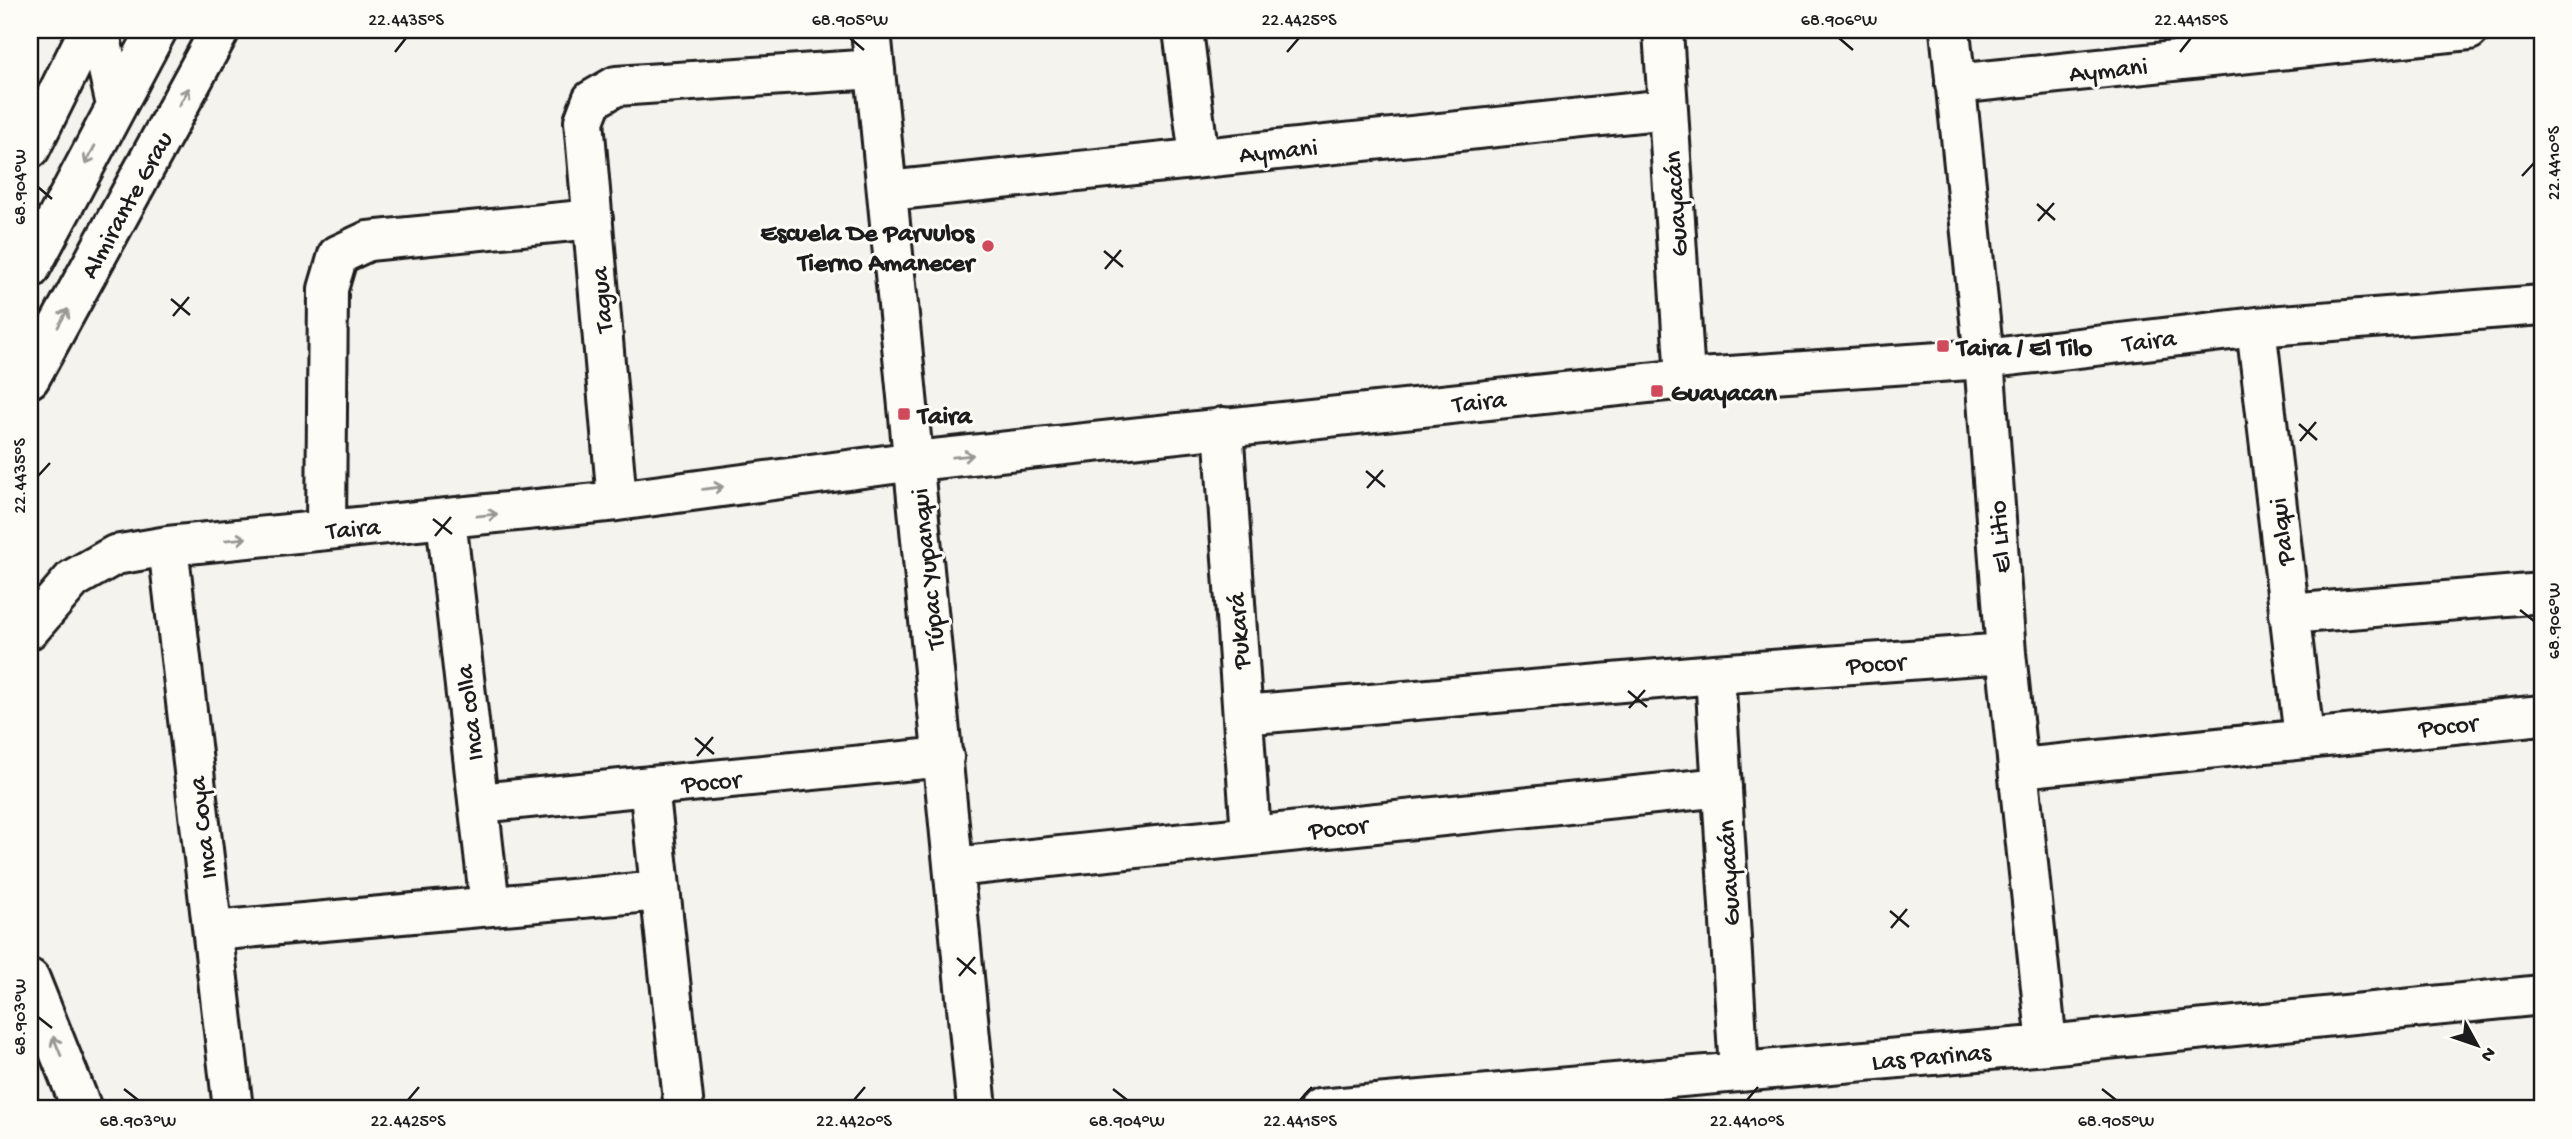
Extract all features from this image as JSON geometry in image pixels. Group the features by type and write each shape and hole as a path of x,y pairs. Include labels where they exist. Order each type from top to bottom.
{"main road":[{"path":"30,149 89,30"},
{"path":"99,30 116,105"},
{"name":"Almirante Grau","path":"30,270 157,30"},
{"name":"Almirante Grau","path":"30,378 220,30"},
{"name":"Túpac Yupanqui","path":"871,30 977,1109"},
{"path":"1185,30 1199,157"},
{"name":"Guayacán","path":"1662,30 1685,379"},
{"name":"El Litio","path":"1950,30 1984,359 2006,653 2047,1045"},
{"name":"Aymani","path":"1955,84 2262,41 2469,30"},
{"name":"Tagua","path":"617,501 584,121 592,100 616,86 875,69"},
{"name":"Aymani","path":"888,191 1668,109"},
{"path":"326,530 328,289 338,255 368,241 593,219"},
{"name":"Taira","path":"30,629 74,579 115,555 168,546 617,501 915,461 1685,379 1984,359 2256,327 2542,305"},
{"name":"Palqui","path":"2256,327 2304,738"},
{"name":"Pukará","path":"1223,427 1251,835"},
{"name":"Inca colla","path":"446,519 490,906"},
{"name":"Inca Coya","path":"168,546 233,1109"},
{"path":"2289,614 2542,593"},
{"name":"Pocor","path":"1243,715 1715,674 2006,653"},
{"name":"Guayacán","path":"1715,674 1739,1071"},
{"name":"Pocor","path":"2020,768 2542,715"},
{"name":"Pocor","path":"479,803 944,757"},
{"path":"649,786 684,1109"},
{"name":"Pocor","path":"954,867 1722,787"},
{"path":"213,931 660,891"},
{"path":"30,979 82,1109"},
{"name":"Las Parinas","path":"1319,1109 2047,1045 2542,995"}],"place":[{"name":"Escuela De Parvulos Tierno Amanecer","path":"988,246"},
{"name":"Taira / El Tilo","path":"1943,346"},
{"name":"Guayacan","path":"1657,391"},
{"name":"Taira","path":"904,414"}]}
